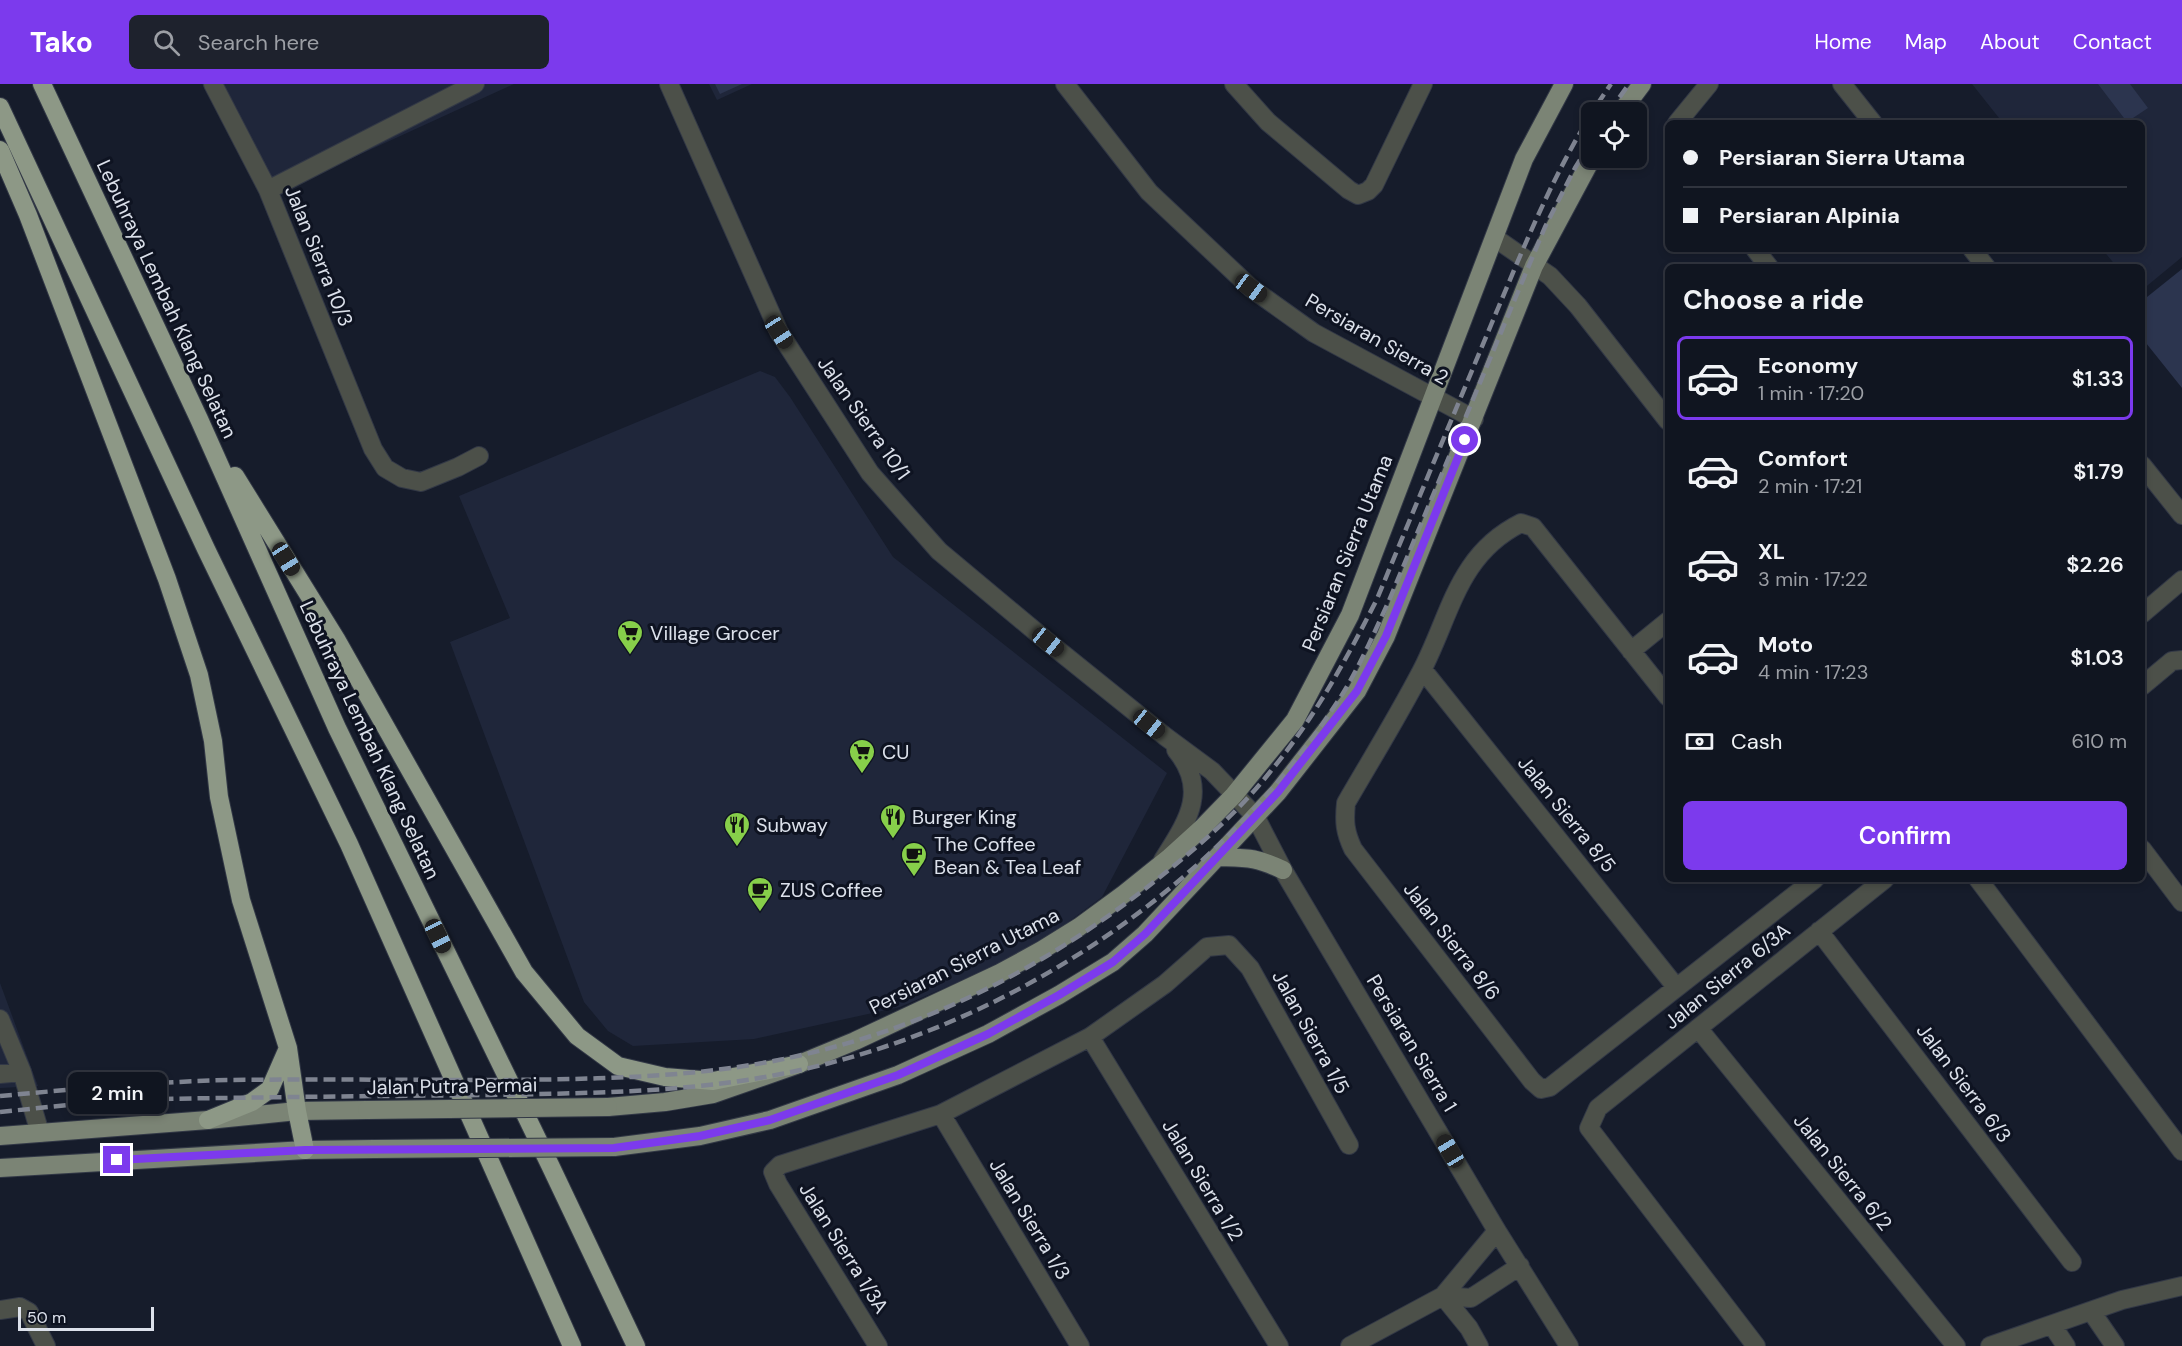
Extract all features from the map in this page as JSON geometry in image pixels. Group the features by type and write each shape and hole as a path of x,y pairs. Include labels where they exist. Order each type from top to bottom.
{"highway":[{"name":"Lebuhraya Lembah Klang Selatan","path":"42,84 199,419 337,728 636,1346"},
{"path":"0,107 206,549 349,844 572,1346"},
{"path":"0,150 28,214 167,579 199,675 213,741 219,797 241,900 288,1048 305,1150"},
{"path":"199,419 336,639 524,972 578,1036 618,1066 665,1077 713,1081 799,1064"},
{"path":"208,1120 252,1102 270,1089 288,1048"}],"main road":[{"name":"Persiaran Sierra Utama","path":"608,1107 665,1102 713,1094 799,1064 949,998 1042,950 1079,927 1159,866 1202,828 1234,795 1295,720 1350,615 1524,159 1564,84"},
{"path":"1628,102 1642,84"},
{"path":"0,1168 305,1150 614,1148 700,1136 770,1120 898,1075 988,1034 1113,962 1145,934 1278,792 1357,691 1386,636 1534,266 1587,168"},
{"path":"1219,857 1243,856 1261,860 1283,870"},
{"name":"Jalan Putra Permai","path":"0,1136 297,1111 608,1107"}],"street":[{"name":"Jalan Sierra 10/3","path":"213,84 268,190 373,449 385,468 402,478 421,482 479,456"},
{"path":"268,190 452,89 475,84"},
{"name":"Jalan Sierra 10/1","path":"669,84 779,332 870,473 939,551 1166,737 1212,771 1234,795"},
{"name":"Persiaran Sierra 2","path":"1065,84 1149,192 1251,288 1314,333 1474,419"},
{"path":"1234,84 1269,122 1348,190 1358,195 1374,185 1423,84"},
{"path":"1679,120 1709,84"},
{"path":"1842,84 1871,120"},
{"path":"1495,238 1550,276 1578,306 1665,417"},
{"path":"1757,252 1767,264"},
{"path":"1974,252 1984,264"},
{"path":"2145,469 2182,515"},
{"path":"1422,670 1457,587 1484,550 1508,530 1521,523 1533,527 1665,693"},
{"path":"2145,611 2182,580"},
{"path":"1631,651 1665,623"},
{"path":"2145,684 2172,661 2182,660"},
{"name":"Jalan Sierra 8/6","path":"1422,670 1346,803 1345,833 1353,849 1532,1081 1541,1089 1550,1086 1676,987"},
{"name":"Jalan Sierra 8/5","path":"1422,670 1676,987"},
{"path":"1159,866 1184,827 1193,804 1192,777 1185,760 1166,737"},
{"name":"Persiaran Sierra 1","path":"1234,795 1255,816 1283,870 1497,1232 1569,1346"},
{"path":"2145,853 2182,902"},
{"path":"1676,987 1810,882"},
{"name":"Jalan Sierra 6/3A","path":"1756,1346 1589,1128 1598,1108 1881,882"},
{"path":"1979,882 2182,1151"},
{"name":"Jalan Sierra 6/3","path":"1819,931 2072,1262"},
{"name":"Jalan Sierra 1/5","path":"1090,1037 1165,984 1207,947 1229,945 1250,968 1349,1145"},
{"path":"0,1019 22,1072 40,1133"},
{"name":"Jalan Sierra 6/2","path":"1698,1028 1954,1345"},
{"path":"941,1114 1090,1037"},
{"name":"Jalan Sierra 1/2","path":"1090,1037 1279,1346"},
{"path":"0,1074 22,1072"},
{"name":"Jalan Sierra 1/3A","path":"878,1346 773,1172 780,1165 941,1114"},
{"name":"Jalan Sierra 1/3","path":"941,1114 1080,1346"},
{"path":"1350,1346 1443,1296 1497,1232"},
{"path":"1443,1296 1471,1298 1520,1266"},
{"path":"1990,1346 2122,1300 2182,1286"},
{"path":"1443,1296 1469,1329 1479,1346"},
{"path":"0,1310 20,1307 29,1312 46,1346"},
{"path":"2091,1311 2115,1346"},
{"path":"2052,1325 2066,1346"}],"shaded area":[{"path":"202,84 514,84 267,197"},
{"path":"709,84 752,84 717,100"},
{"path":"715,84 742,84 720,94"},
{"path":"1972,84 2182,84 2182,257 2145,288 2145,264 2114,264 2104,252 2145,252 2145,120 2001,120"},
{"path":"2098,84 2130,84 2148,108 2130,120 2125,120"},
{"path":"2182,269 2182,388 2145,342 2145,299"},
{"path":"760,371 775,377 790,397 893,557 1167,773 1102,897 1028,952 900,1007 754,1039 633,1046 608,1031 584,1002 450,642 510,618 459,496"},
{"path":"0,983 38,1086 0,1088"}],"railway":[{"path":"0,1096 199,1081 567,1079 653,1076 710,1071 795,1057 904,1025 1006,979 1056,951 1150,885 1213,832 1257,788 1315,710 1377,599 1504,294 1559,171 1592,112 1611,84"},
{"path":"1616,102 1629,84"},
{"path":"0,1112 96,1102 161,1099 599,1092 709,1085 745,1080 781,1074 863,1054 943,1025 1021,988 1095,944 1165,893 1229,835 1286,772 1344,692 1388,603 1545,227 1581,158"}],"place":[{"name":"Village Grocer","path":"630,656"},
{"name":"CU","path":"862,775"},
{"name":"Burger King","path":"893,840"},
{"name":"Subway","path":"737,848"},
{"name":"The Coffee Bean & Tea Leaf","path":"914,878"},
{"name":"ZUS Coffee","path":"760,913"}],"route":[{"path":"117,1160 305,1150 614,1148 700,1136 770,1120 898,1075 988,1034 1113,962 1145,934 1278,792 1357,691 1386,636 1465,440"}]}
